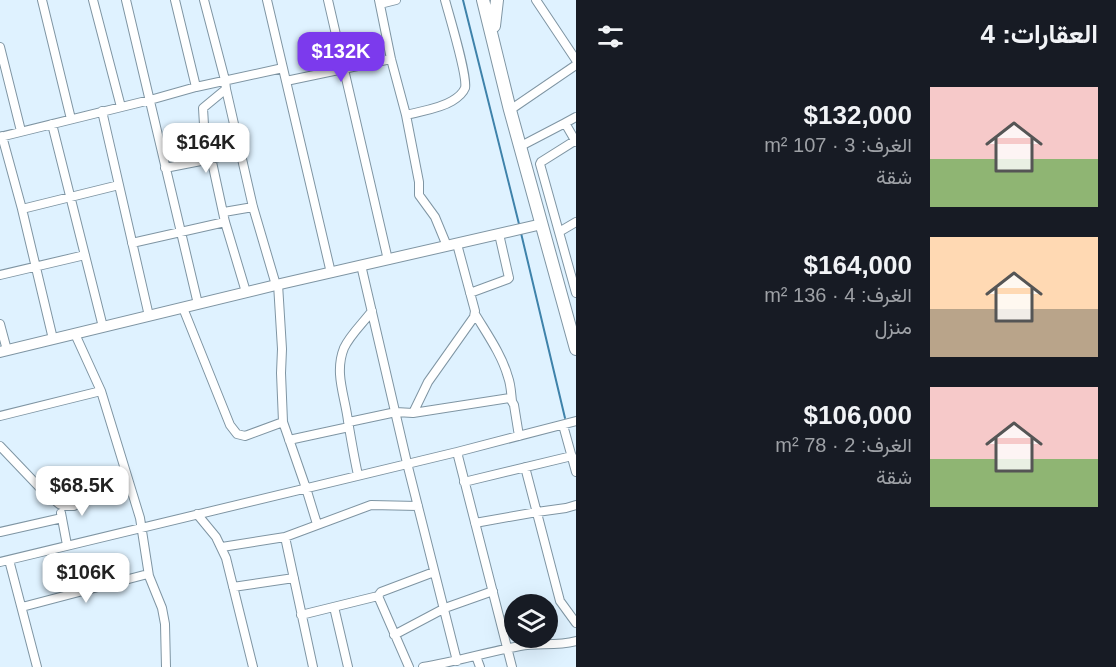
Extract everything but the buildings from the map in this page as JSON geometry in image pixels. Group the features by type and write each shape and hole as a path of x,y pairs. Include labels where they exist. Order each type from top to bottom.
{"highway":[{"path":"493,38 497,0"},
{"path":"480,1 493,38 519,147 576,349"}],"main road":[{"path":"3,351 277,284 542,224"}],"street":[{"path":"42,0 71,119"},
{"path":"93,0 121,107"},
{"path":"126,0 198,304"},
{"path":"176,0 196,87"},
{"path":"204,0 253,207 277,284 282,349 283,422 317,524"},
{"path":"267,0 331,273"},
{"path":"328,0 388,260"},
{"path":"396,0 380,2 391,59 406,115 419,182 419,195 452,245 470,293 475,314 506,371 519,436"},
{"path":"406,115 450,103 465,89 464,71 445,0"},
{"path":"536,0 576,60"},
{"path":"0,47 21,131"},
{"path":"286,81 391,59"},
{"path":"510,110 576,65"},
{"path":"53,339 22,209 1,136 196,87 225,84 283,68"},
{"path":"225,84 202,112 225,217 246,292"},
{"path":"102,111 149,316"},
{"path":"519,147 576,117"},
{"path":"566,123 576,141 540,164 576,293"},
{"path":"52,124 103,327"},
{"path":"165,168 241,152"},
{"path":"22,209 119,184"},
{"path":"132,243 180,232 253,207"},
{"path":"559,232 576,222"},
{"path":"470,293 509,278 499,234"},
{"path":"0,275 85,255"},
{"path":"361,265 407,463 457,661"},
{"path":"183,308 230,425 237,434 245,436 283,422"},
{"path":"358,475 340,384 340,360 346,344 372,311"},
{"path":"412,413 428,382 475,314"},
{"path":"0,324 3,351"},
{"path":"75,334 101,391 142,527 149,576 162,608 165,624 166,667"},
{"path":"0,416 101,391"},
{"path":"289,440 396,412 412,413 505,398 510,398 512,401"},
{"path":"37,667 22,607 5,561 576,421"},
{"path":"563,425 576,472"},
{"path":"0,446 42,490 59,504 69,507 105,486 128,480"},
{"path":"457,452 504,636"},
{"path":"464,482 572,456"},
{"path":"525,467 560,601 576,623"},
{"path":"59,504 67,545"},
{"path":"222,547 285,537 371,505 418,506"},
{"path":"476,523 576,505"},
{"path":"197,514 222,547 253,667"},
{"path":"0,532 62,518"},
{"path":"285,537 313,667"},
{"path":"301,615 378,596 381,592 434,572"},
{"path":"22,607 144,575"},
{"path":"233,587 294,578"},
{"path":"394,635 445,608 493,591"},
{"path":"378,596 409,667"},
{"path":"334,607 348,667"},
{"path":"558,645 576,641"},
{"path":"428,667 507,648 512,667"},
{"path":"476,656 480,667"}],"waterway":[{"path":"463,0 519,224"},
{"path":"521,233 565,418"}]}
